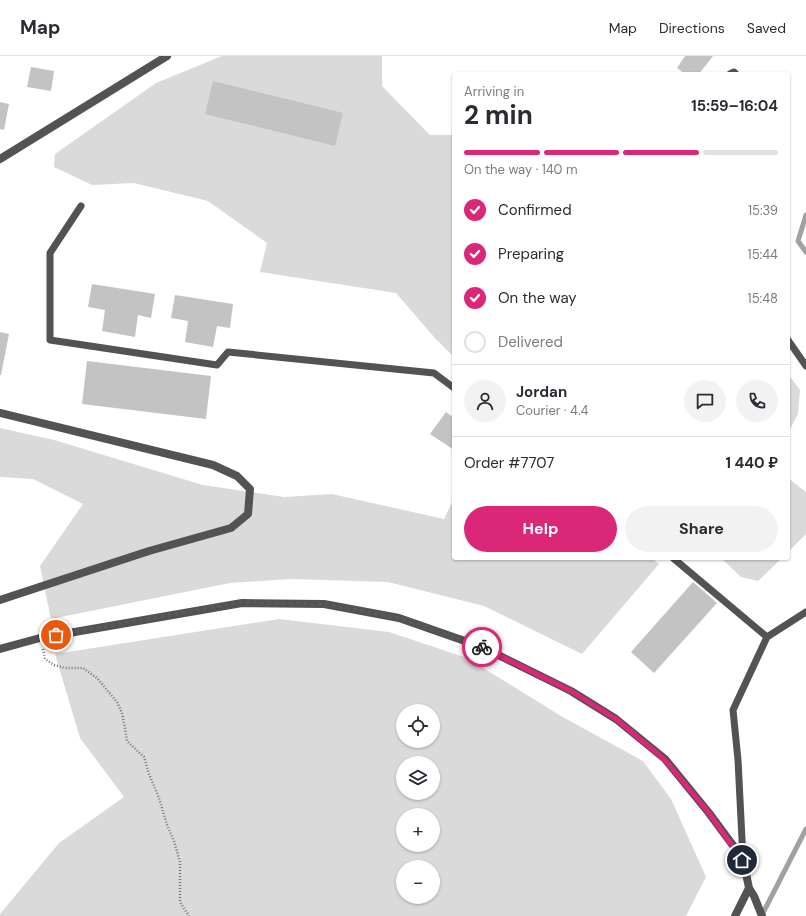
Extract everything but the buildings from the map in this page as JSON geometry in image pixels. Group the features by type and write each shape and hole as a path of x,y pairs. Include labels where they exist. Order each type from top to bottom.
{"street":[{"path":"0,159 167,56"},
{"path":"0,413 213,465 237,476 250,489 248,514 231,528 149,551 0,600"},
{"path":"0,649 40,638 242,602 324,604 399,618 482,647 571,691 616,719 665,760 709,813 742,860 749,888 762,916"},
{"path":"735,916 749,888"}],"lane":[{"path":"81,206 50,253 50,340 217,365 228,352 434,373 452,386"},
{"path":"790,343 806,366"},
{"path":"675,560 767,637"},
{"path":"742,860 738,760 733,710 767,637 806,612"}],"path":[{"path":"40,638 45,659 54,665 65,668 82,668 97,678 117,702 122,713 127,741 144,756 167,825 174,841 180,862 180,902 189,916"}],"shaded area":[{"path":"222,56 382,56 382,86 430,135 452,135 452,355 434,337 396,293 260,272 267,243 208,201 134,183 92,185 54,167 55,154 156,83"},
{"path":"790,377 800,390 798,414 790,429"},
{"path":"0,428 54,440 203,485 284,497 332,494 444,519 452,502 452,560 654,560 659,564 582,654 484,606 388,582 290,579 230,583 51,619 40,566 83,504 33,479 0,477"},
{"path":"790,480 806,492 806,534 790,550"},
{"path":"723,560 780,560 758,581 741,577"},
{"path":"279,619 389,632 467,658 561,716 643,761 671,799 706,877 686,916 0,916 0,914 59,843 124,797 80,738 55,654"}],"waterway":[{"path":"806,215 798,241 806,252"},
{"path":"762,915 806,829"}],"way so far":[{"path":"56,635 242,602 324,604 399,618 482,647"}],"route":[{"path":"482,647 571,691 616,719 665,760 709,813 742,860"}]}
